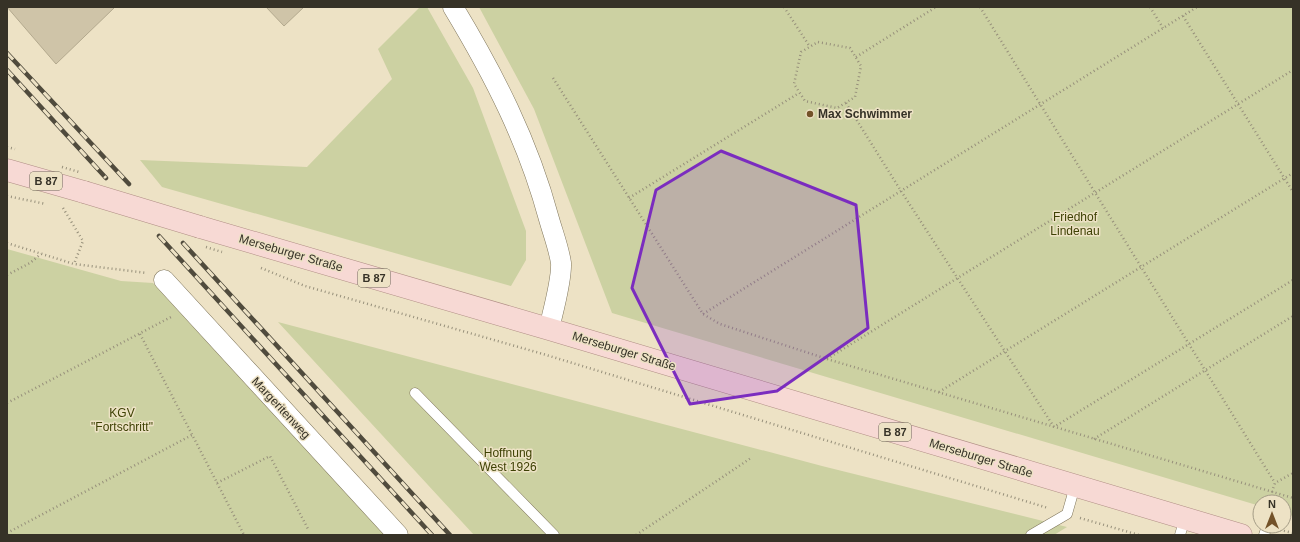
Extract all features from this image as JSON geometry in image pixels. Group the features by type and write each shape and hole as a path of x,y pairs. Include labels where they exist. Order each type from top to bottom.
{"main road":[{"name":"Merseburger Straße","path":"7,170 549,329 1075,486 1182,527 1241,535"}],"street":[{"path":"453,7 487,63 513,117 539,183 561,264 556,302 549,329"},
{"name":"Margeritenweg","path":"164,280 398,535"}],"lane":[{"path":"415,393 554,535"},
{"path":"1030,535 1067,514 1075,486"}],"path":[{"path":"784,7 810,47"},
{"path":"856,57 936,7"},
{"path":"980,7 1275,484"},
{"path":"1150,7 1163,28"},
{"path":"703,314 1040,106 1197,7"},
{"path":"1184,16 1293,192"},
{"path":"818,42 850,48 856,57 861,66 855,98 837,108 805,101 794,84 801,52 818,42"},
{"path":"827,359 1293,70"},
{"path":"553,78 703,314 720,324 827,359 1293,498"},
{"path":"629,198 799,93"},
{"path":"846,103 901,191 1054,427"},
{"path":"939,393 1293,173"},
{"path":"7,196 47,204"},
{"path":"62,207 83,241 74,264"},
{"path":"7,243 74,264 147,273 164,280"},
{"path":"222,252 229,255"},
{"path":"7,275 30,263 41,254"},
{"path":"257,266 305,286 543,354 1139,535"},
{"path":"1054,427 1293,280"},
{"path":"7,403 189,308"},
{"path":"1094,439 1293,316"},
{"path":"140,334 244,535"},
{"path":"7,533 192,435"},
{"path":"217,483 270,456 308,529"},
{"path":"636,535 751,458"},
{"path":"1272,492 1275,484 1293,472"}],"highlighted area":[{"path":"721,151 856,205 868,328 777,391 690,404 632,288 656,190"}],"green space":[{"path":"420,7 427,7 473,88 526,231 526,260 511,286 162,187 140,160 307,167 392,79 378,49"},
{"name":"Friedhof Lindenau","path":"479,7 1293,7 1293,516 1292,494 1252,494 1252,504 612,313 534,109"},
{"name":"KGV \"Fortschritt\"","path":"7,249 121,281 153,283 385,535 7,535"},
{"name":"Hoffnung West 1926","path":"278,322 822,466 1067,527 1054,535 474,535"}],"building":[{"path":"7,7 113,7 114,8 56,64"},
{"path":"266,7 304,7 284,26"}],"railway":[{"path":"7,53 129,184"},
{"path":"7,70 106,178"},
{"path":"159,236 432,535"},
{"path":"183,243 450,535"}],"place":[{"name":"Max Schwimmer","path":"810,114"}]}
